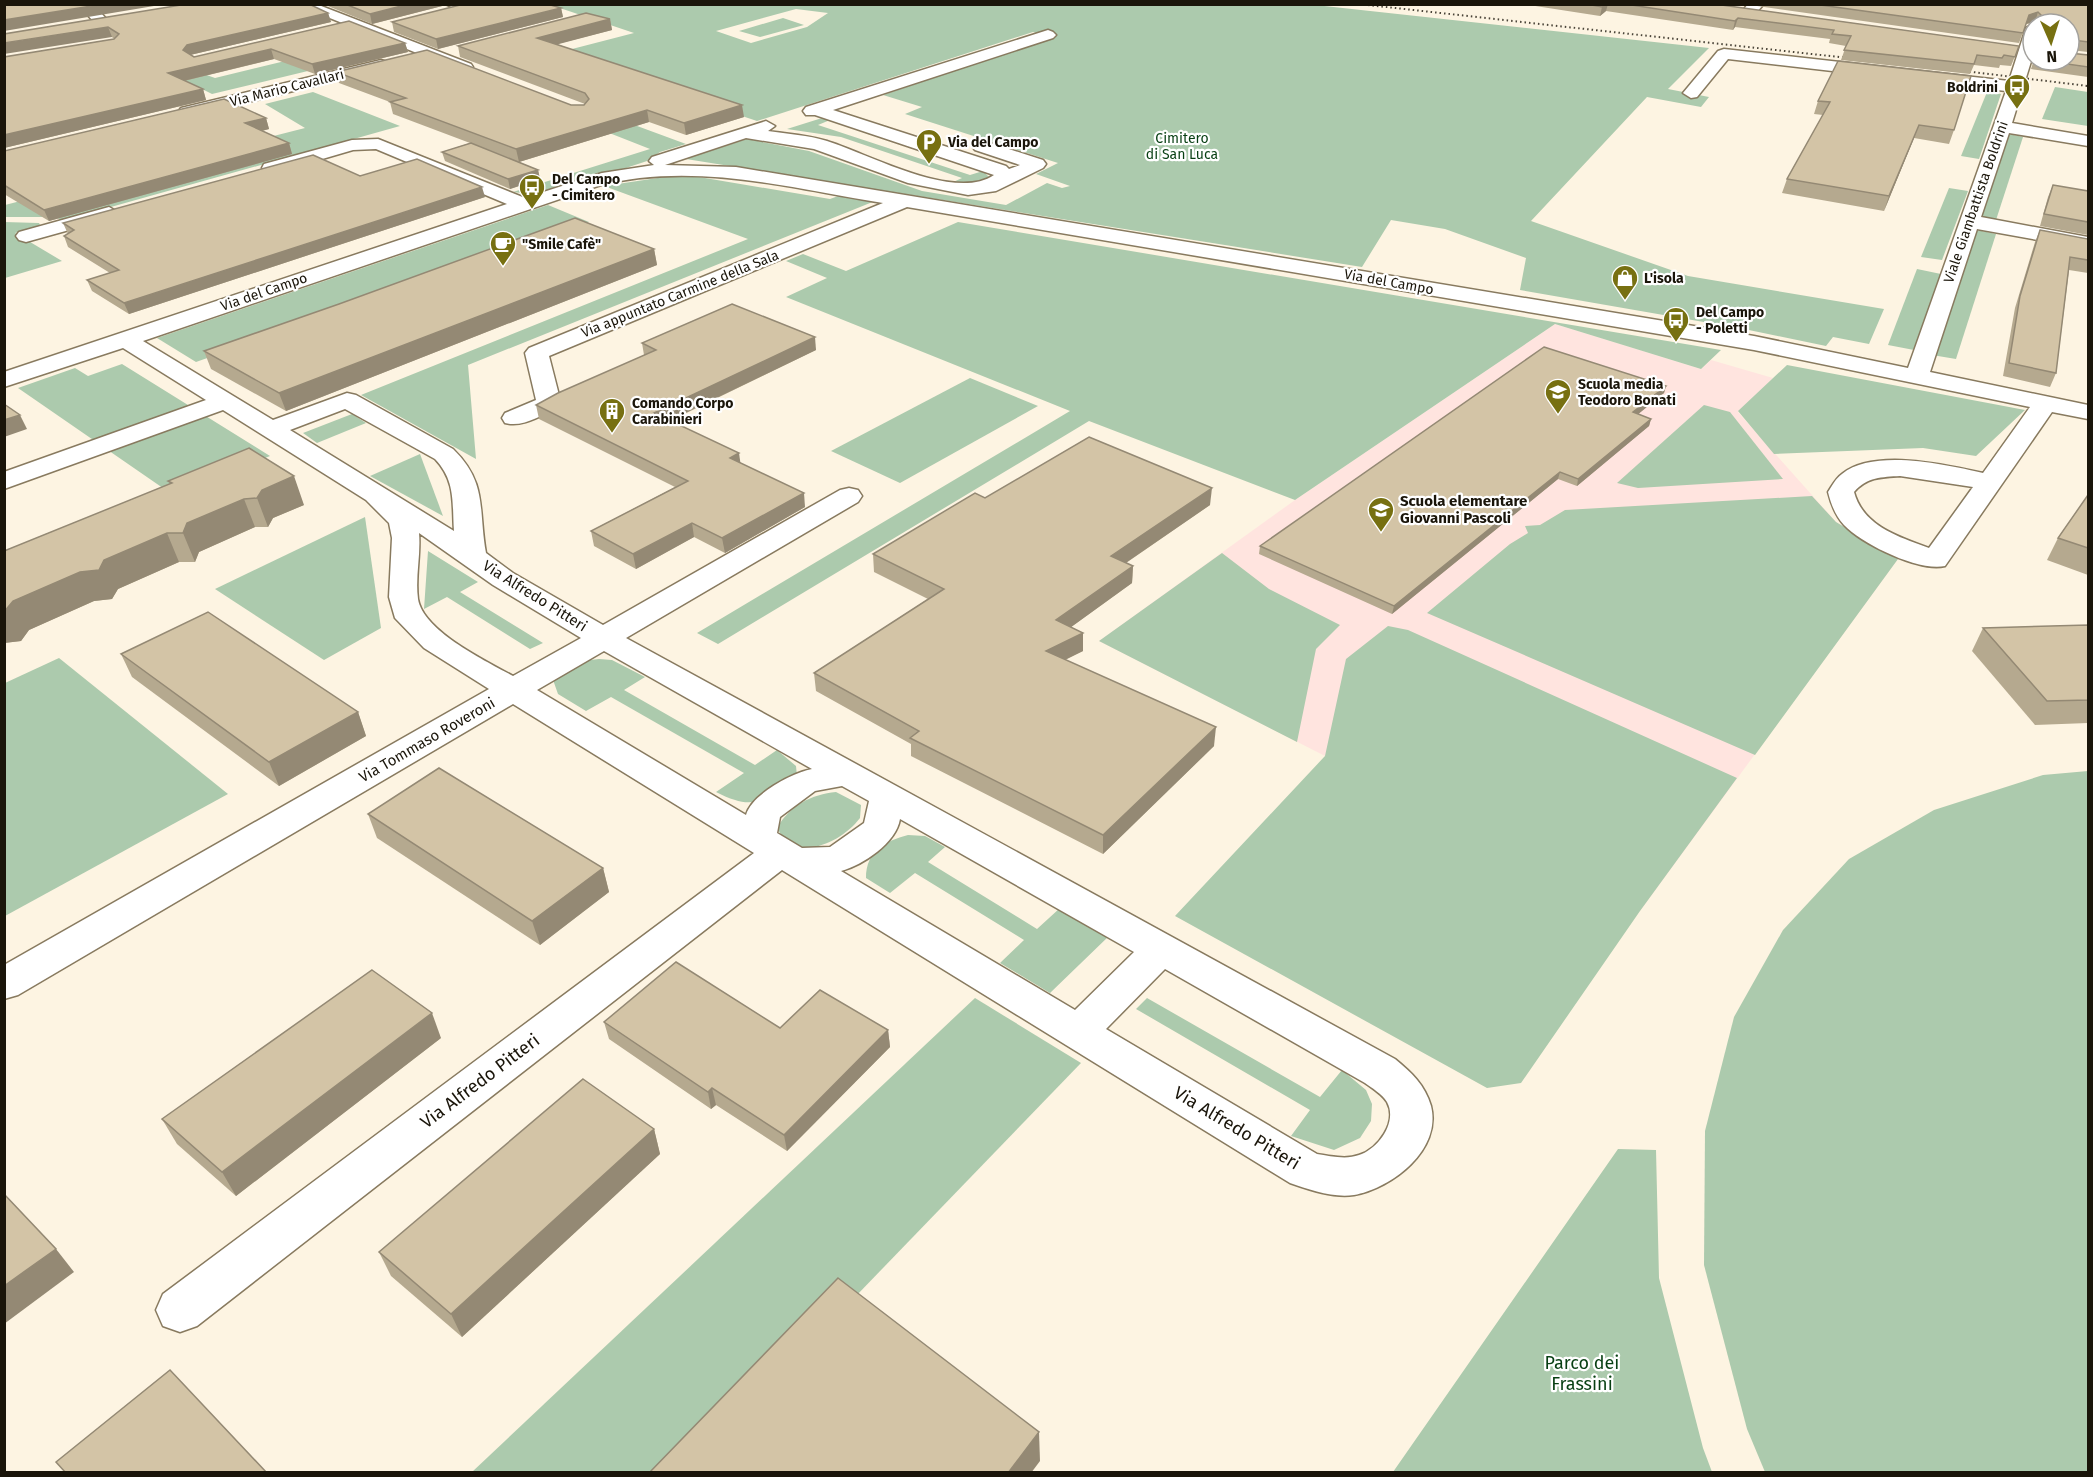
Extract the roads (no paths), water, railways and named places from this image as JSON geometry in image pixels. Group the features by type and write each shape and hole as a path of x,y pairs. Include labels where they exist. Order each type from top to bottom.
{"street":[{"path":"84,4 102,22"},
{"path":"302,4 481,73"},
{"path":"1747,10 1771,16"},
{"path":"81,26 119,20"},
{"path":"370,31 402,23"},
{"path":"330,29 352,24"},
{"name":"Via del Campo","path":"4,380 524,204 1048,35"},
{"path":"2007,48 2021,50"},
{"name":"Via Mario Cavallari","path":"165,117 460,50"},
{"path":"1691,93 1724,54 2016,87"},
{"name":"Viale Giambattista Boldrini","path":"1917,375 2021,72"},
{"name":"Via del Campo","path":"745,133 819,144 953,189 984,189 1037,164 841,102"},
{"path":"816,110 999,170 1004,173 1003,179"},
{"path":"2002,127 2088,141"},
{"path":"252,173 343,148 378,144 524,204"},
{"name":"Via del Campo","path":"610,176 675,170 713,171 1390,275 1917,375 2088,412"},
{"name":"Via appuntato Carmine della Sala","path":"514,418 549,403 537,353 906,201"},
{"path":"26,236 127,208"},
{"path":"1969,221 2088,243"},
{"name":"Via Alfredo Pitteri","path":"125,339 271,429 374,494 473,557 502,579 603,638 1380,1071 1404,1092 1412,1114 1408,1133 1392,1157 1372,1170 1353,1176 1327,1176 1306,1170 513,690 438,642 411,621 403,597 405,528 401,520 374,494"},
{"name":"Via Alfredo Pitteri","path":"271,429 346,400 444,454 464,478 473,557"},
{"path":"4,481 225,401"},
{"path":"1990,483 1925,470 1885,469 1854,477 1841,492 1842,504 1849,516 1890,541 1935,560 1990,483 2046,403"},
{"name":"Via Tommaso Roveroni","path":"4,984 849,496"},
{"path":"848,774 805,782 764,811 778,850 838,858 880,829 887,796"},
{"name":"Via Alfredo Pitteri","path":"180,1310 778,850"},
{"path":"1078,1032 1162,948"}],"railway":[{"path":"1359,4 1857,59"},
{"path":"1956,70 2088,86"}],"place":[{"name":"Boldrini","path":"2017,110"},
{"name":"Via del Campo","path":"929,165"},
{"name":"Del Campo - Cimitero","path":"532,210"},
{"name":"\"Smile Cafè\"","path":"503,267"},
{"name":"L'isola","path":"1625,301"},
{"name":"Del Campo - Poletti","path":"1676,343"},
{"name":"Scuola media Teodoro Bonati","path":"1558,415"},
{"name":"Comando Corpo Carabinieri","path":"612,434"},
{"name":"Scuola elementare Giovanni Pascoli","path":"1381,533"}],"park label":[{"name":"Cimitero di San Luca","path":"1182,146"},
{"name":"Parco dei Frassini","path":"1582,1373"}]}
